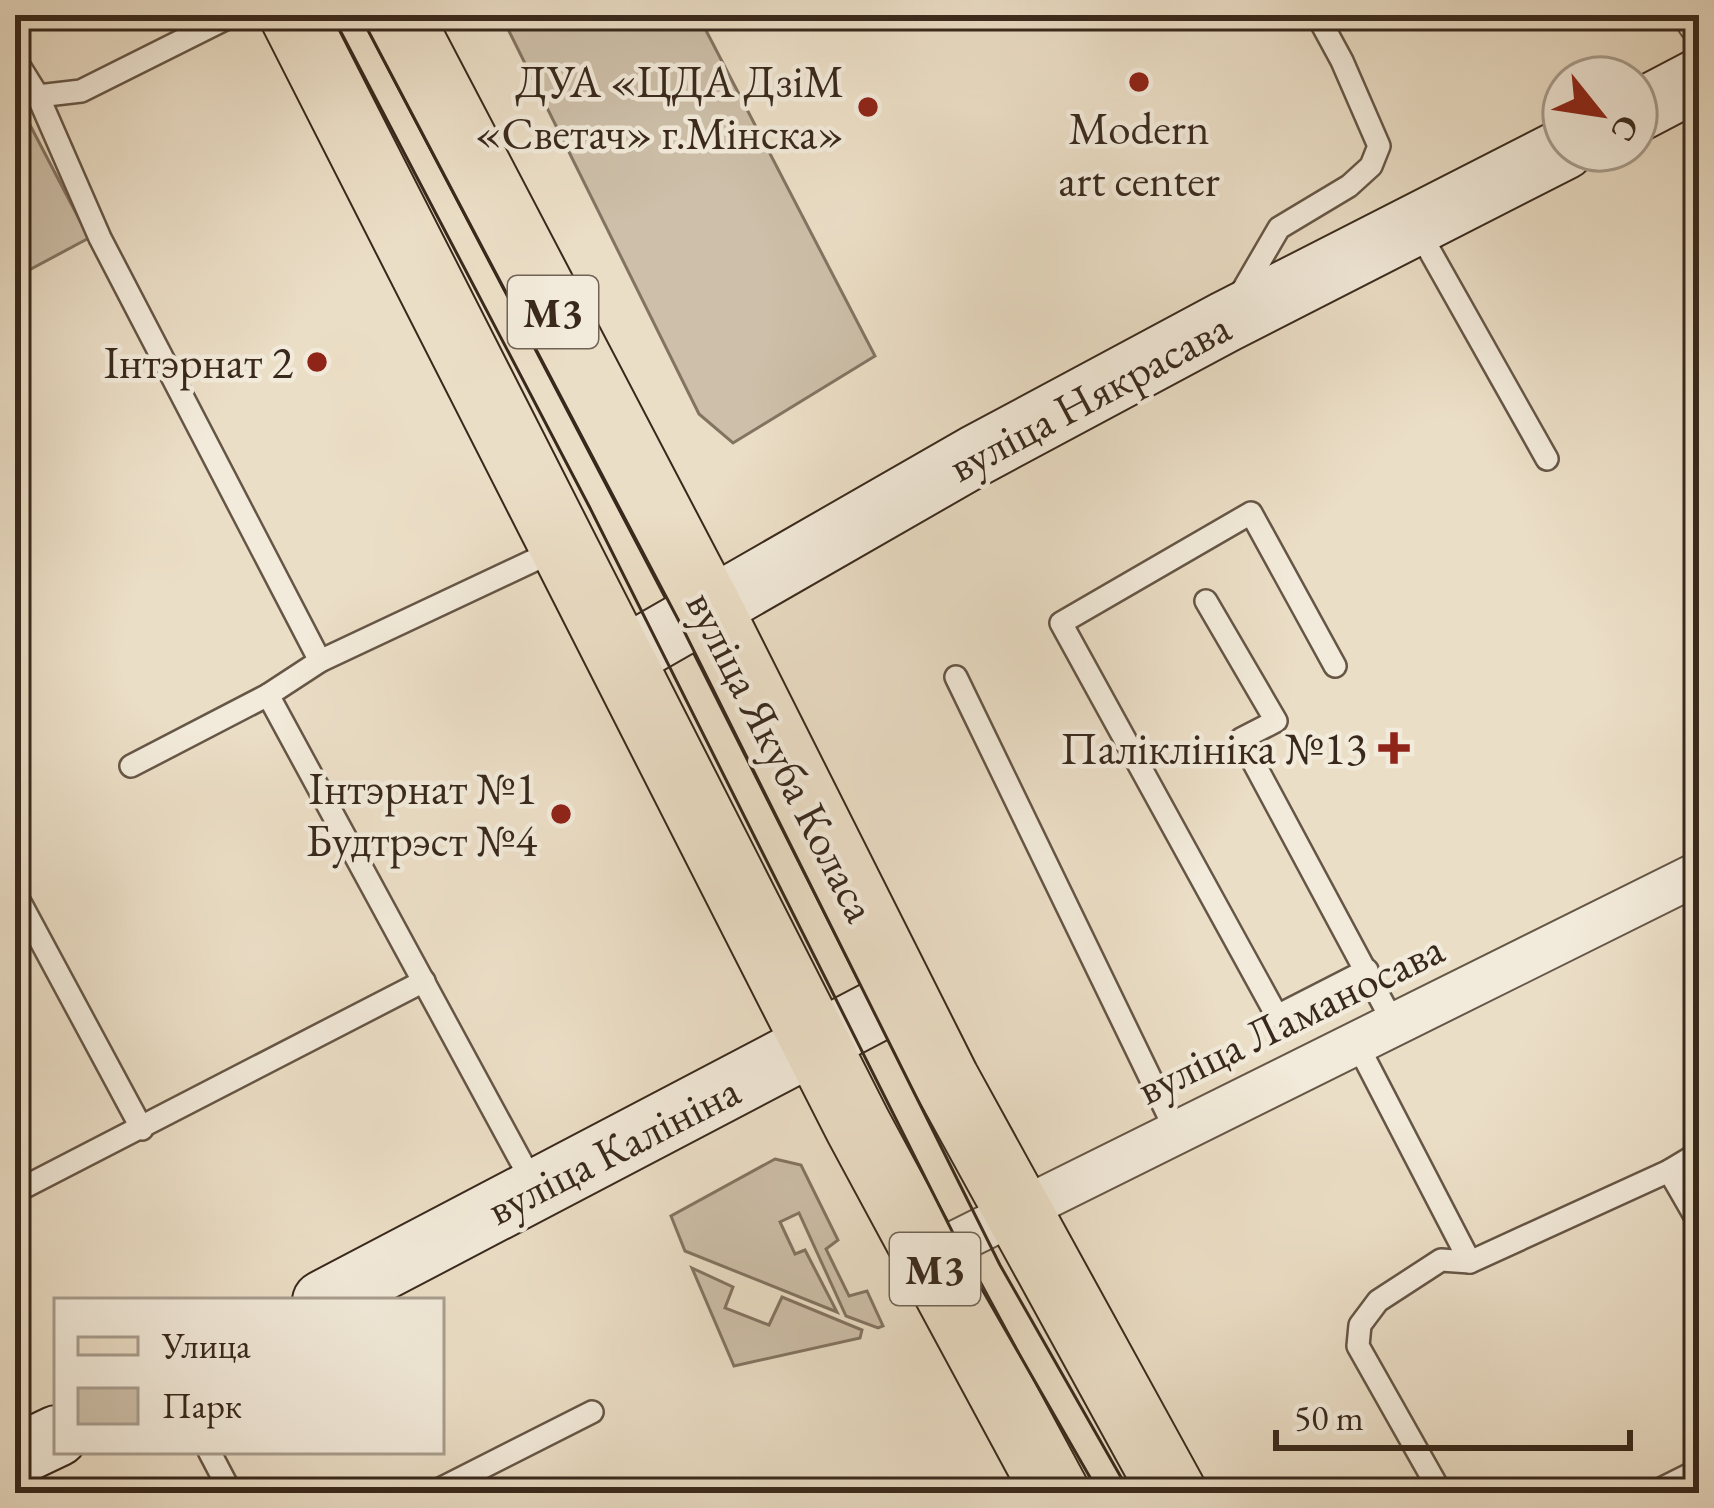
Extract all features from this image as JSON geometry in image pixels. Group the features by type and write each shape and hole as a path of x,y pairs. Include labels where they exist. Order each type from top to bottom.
{"main road":[{"name":"М3","path":"293,15 815,1043 1056,1493"},
{"name":"вуліца Якуба Коласа","path":"398,15 709,609 903,997 1173,1493"},
{"path":"1660,99 1699,79"},
{"name":"вуліца Някрасава","path":"623,658 974,456 1540,161"},
{"name":"вуліца Калініна","path":"328,1298 903,997"},
{"path":"15,1456 54,1437"}],"street":[{"name":"вуліца Ламаносава","path":"928,1256 1699,873"}],"lane":[{"path":"38,96 81,91 233,15"},
{"path":"1225,322 1279,228 1349,186 1371,166 1379,146 1317,15"},
{"path":"15,59 38,96 100,238 320,661"},
{"path":"1416,226 1547,459"},
{"path":"1335,666 1251,513 1061,622 1277,1016 1367,970"},
{"path":"131,766 268,695 320,661 564,546"},
{"path":"1206,601 1276,721 1241,739 1367,970 1375,1033 1470,1262"},
{"path":"956,677 1176,1131"},
{"path":"268,695 536,1187"},
{"path":"15,892 21,917 142,1129"},
{"path":"15,1192 424,981"},
{"path":"1441,1493 1358,1346 1360,1325 1378,1301 1441,1260 1470,1262 1699,1153"},
{"path":"1669,1171 1699,1223"},
{"path":"432,1493 592,1412"},
{"path":"210,1454 230,1493"},
{"path":"1653,1493 1699,1470"}],"green space":[{"path":"501,15 698,15 875,356 733,443 699,414"},
{"path":"15,103 89,238 16,277"},
{"path":"775,1159 801,1165 838,1240 826,1249 849,1296 867,1291 883,1326 846,1316 799,1213 780,1222 795,1254 805,1250 837,1312 685,1251 671,1216"},
{"path":"692,1268 733,1287 725,1308 769,1325 782,1297 862,1330 860,1338 734,1366"}],"tram line":[{"path":"332,15 590,508 975,1277 1099,1493"},
{"path":"360,15 681,625 1000,1265 1130,1493"}],"place":[{"name":"Modern art center","path":"1139,82"},
{"name":"ДУА «ЦДА ДзіМ «Светач» г.Мінска»","path":"868,107"},
{"name":"Інтэрнат 2","path":"317,362"},
{"name":"Паліклініка №13","path":"1394,748"},
{"name":"Інтэрнат №1 Будтрэст №4","path":"561,814"}]}
